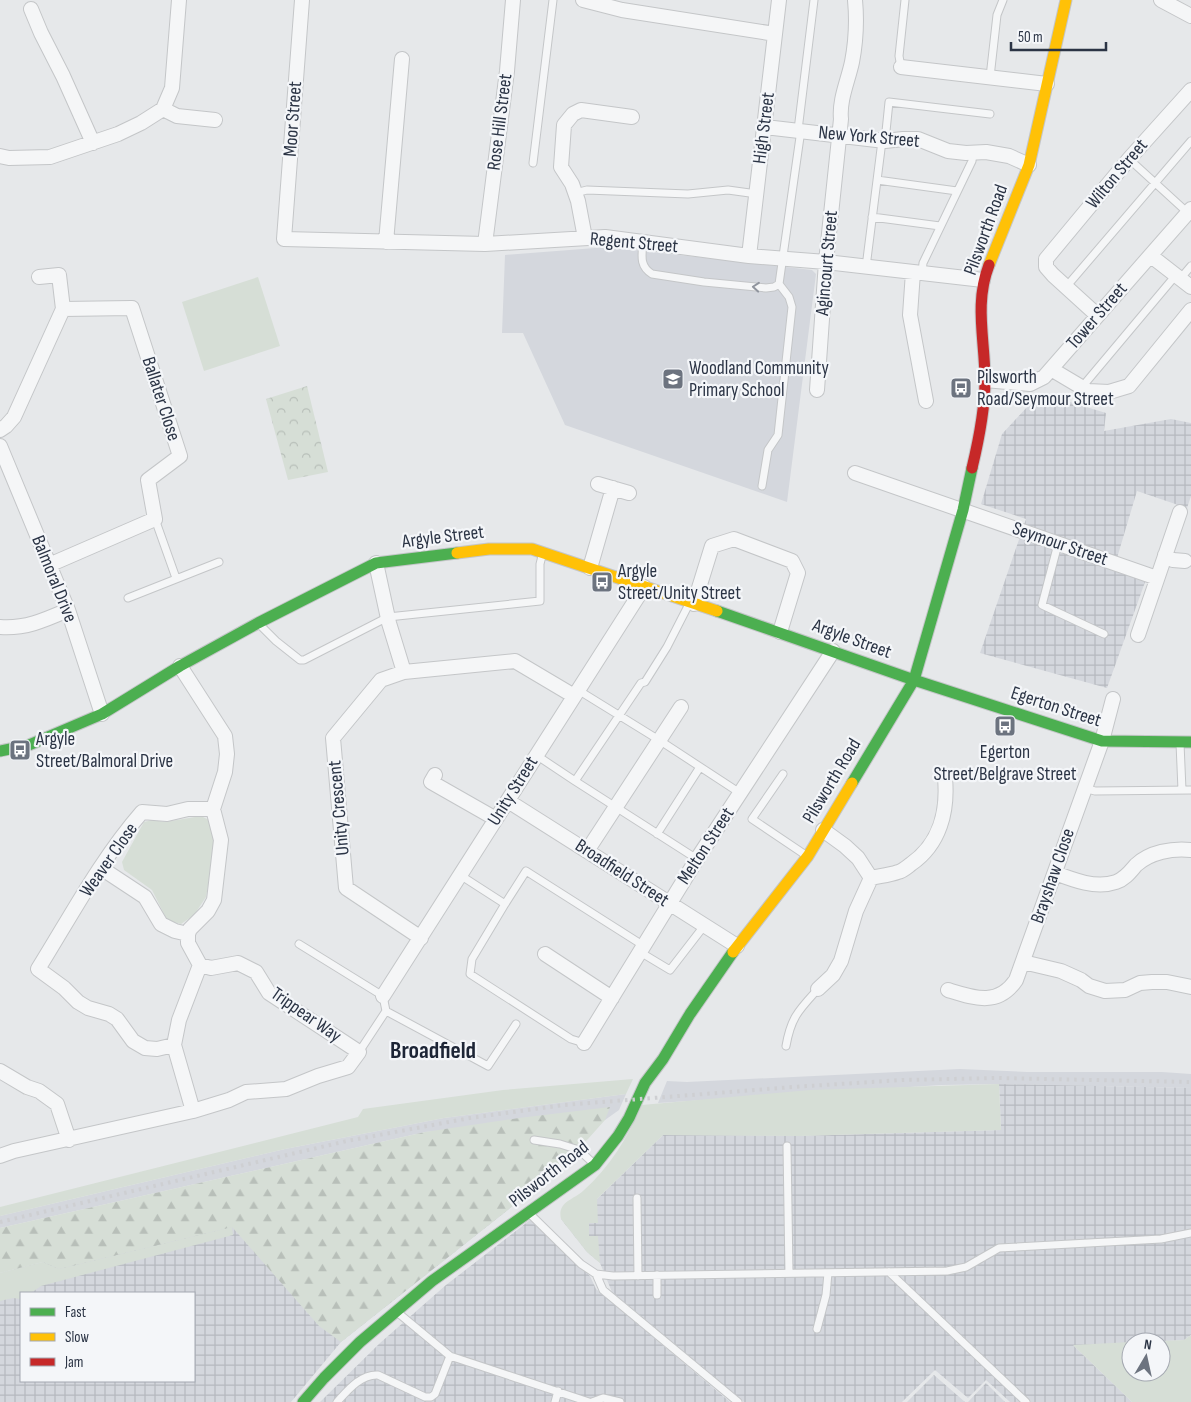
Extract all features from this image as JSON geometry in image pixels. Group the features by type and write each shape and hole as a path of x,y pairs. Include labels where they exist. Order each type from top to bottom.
{"street":[{"path":"0,156 9,158 50,158 141,123 163,109 172,88 179,0"},
{"name":"Moor Street","path":"284,238 302,0"},
{"name":"Rose Hill Street","path":"485,244 507,70 513,0"},
{"path":"583,0 622,5 775,34"},
{"name":"High Street","path":"749,256 779,0"},
{"name":"Agincourt Street","path":"817,390 826,262 841,119 840,109 852,62 856,37 855,0"},
{"name":"Pilsworth Road","path":"303,1402 360,1342 432,1281 595,1165 618,1136 629,1118 645,1083 663,1059 686,1020 737,946 808,856 914,680 963,510 980,435 985,380 980,313 983,280 1029,165 1066,0"},
{"path":"1161,0 1191,16"},
{"path":"31,9 92,143"},
{"path":"386,242 402,59"},
{"path":"901,67 1047,84"},
{"name":"Wilton Street","path":"1066,287 1046,267 1046,260 1129,159 1191,90"},
{"path":"163,109 177,116 215,120"},
{"path":"585,238 578,201 572,184 561,167 564,126 573,114 581,110 632,116"},
{"name":"New York Street","path":"765,127 883,141 904,138 918,139 948,151 986,152 1010,156 1029,165"},
{"name":"Tower Street","path":"985,380 1030,384 1044,377 1190,211"},
{"name":"Regent Street","path":"284,238 485,244 605,237 783,260 826,262 983,280"},
{"path":"1151,256 1182,280"},
{"path":"917,273 910,315 926,401"},
{"path":"0,430 14,417 63,309 59,275 39,277"},
{"path":"1066,287 1097,316"},
{"name":"Ballater Close","path":"63,309 132,308 180,456 148,480 155,519"},
{"path":"1051,369 1088,391 1109,392 1129,386 1191,310"},
{"name":"Balmoral Drive","path":"0,446 68,610 102,714"},
{"name":"Seymour Street","path":"855,473 1157,578"},
{"path":"598,484 629,493"},
{"path":"590,568 613,488"},
{"path":"1138,635 1180,512"},
{"path":"49,565 155,519"},
{"path":"692,603 712,546 734,540 792,561 798,574 780,632"},
{"name":"Argyle Street","path":"0,751 29,745 102,714 180,666 258,623 376,563 489,549 532,549 543,552 780,632 914,680"},
{"path":"1165,555 1173,560 1185,561"},
{"path":"376,563 388,617 404,672"},
{"name":"Unity Street","path":"383,996 644,587"},
{"path":"0,627 15,628 42,621 68,610"},
{"name":"Melton Street","path":"584,1043 697,859 834,651"},
{"name":"Unity Crescent","path":"421,938 346,888 333,738 381,680 404,672 515,661 576,693"},
{"path":"180,666 225,736 227,754 225,772 213,809 221,840 214,900 208,911 190,929 188,934 188,943 200,965 179,1020 174,1044 193,1111"},
{"name":"Egerton Street","path":"914,680 1102,741 1186,742"},
{"name":"Brayshaw Close","path":"948,990 982,998 998,997 1005,994 1016,980 1102,741 1113,699"},
{"path":"587,851 681,707"},
{"path":"435,775 431,782 496,819"},
{"path":"872,878 900,872 917,860 930,846 943,818 947,796 944,778"},
{"name":"Broadfield Street","path":"508,801 737,946"},
{"name":"Weaver Close","path":"174,1044 157,1049 145,1048 133,1041 117,1019 109,1014 88,1008 78,1002 64,988 38,969 101,868 142,812 167,814 188,809 213,809"},
{"path":"823,830 858,858 872,878"},
{"path":"1055,873 1086,883 1110,884 1121,880 1140,863 1153,855 1170,850 1191,850"},
{"path":"101,868 145,896 161,924 188,934"},
{"path":"818,989 833,975 841,961 856,911 872,878"},
{"path":"545,954 612,998"},
{"path":"1023,962 1061,971 1089,986 1105,991 1125,990 1140,983 1152,982 1167,982 1191,987"},
{"name":"Trippear Way","path":"200,965 211,968 238,963 256,972 270,993 359,1052"},
{"path":"0,1156 193,1111 246,1092 286,1089 318,1076 348,1067 359,1052"},
{"path":"0,1070 27,1087 39,1090 57,1104 70,1140"}],"lane":[{"path":"532,163 553,0"},
{"path":"762,486 768,450 778,435 792,307 789,297 779,284 800,130 814,0"},
{"path":"901,67 899,56 905,0"},
{"path":"990,77 997,15 1003,0"},
{"path":"866,267 889,102 990,114"},
{"path":"1066,287 1191,141"},
{"path":"917,273 972,161 973,152"},
{"path":"1129,159 1190,211"},
{"path":"877,180 958,191"},
{"path":"575,193 587,190 688,194 728,190 757,194"},
{"path":"872,217 940,226"},
{"path":"644,242 642,262 646,271 652,274 704,282 766,288 779,284"},
{"path":"1082,387 1182,280 1191,266"},
{"path":"155,519 176,578"},
{"path":"1058,544 1042,605 1104,634"},
{"path":"258,623 276,642 300,660 304,660 388,617 540,601 540,564 543,552"},
{"path":"128,598 219,562"},
{"path":"576,781 641,683 645,682 692,603"},
{"path":"576,693 619,715 740,793"},
{"path":"1182,790 1186,742"},
{"path":"536,755 697,859"},
{"path":"657,834 700,767"},
{"path":"783,774 752,819 808,856"},
{"path":"1084,788 1095,791 1191,790"},
{"path":"584,1043 571,1039 470,974 472,959 526,871 670,970 704,926"},
{"path":"460,876 505,904"},
{"path":"299,944 383,996 386,1011 359,1052"},
{"path":"786,1046 793,1020 818,989"},
{"path":"386,1011 488,1066 516,1024"},
{"path":"534,1140 560,1144 579,1150 595,1165"},
{"path":"788,1146 789,1273"},
{"path":"637,1198 638,1276"},
{"path":"530,1213 581,1264 596,1274 613,1276 947,1271 966,1267 999,1248 1161,1239 1191,1233"},
{"path":"890,1272 1026,1402"},
{"path":"817,1329 826,1295 828,1273"},
{"path":"596,1274 603,1290 738,1402"},
{"path":"657,1276 657,1296"},
{"path":"396,1312 450,1356 590,1402 603,1398 614,1399 620,1402"},
{"path":"337,1402 365,1376 372,1375 378,1375 425,1397 431,1396 435,1394 450,1356"},
{"path":"555,1402 558,1392"}],"shaded area":[{"name":"Woodland Community Primary School","path":"608,247 812,270 816,274 787,502 565,425 523,333 502,333 505,255"},
{"path":"1040,393 1106,413 1104,431 1171,419 1191,423 1191,496 1187,508 1137,491 1117,558 1149,571 1107,688 980,653 1026,519 981,504 1002,434"},
{"path":"960,1069 1027,1072 1162,1072 1191,1074 1191,1088 999,1084 941,1085 658,1103 667,1081 687,1082"},
{"path":"999,1084 1191,1088 1191,1335 1184,1340 1171,1341 1171,1332 1121,1332 1121,1343 1074,1346 1132,1402 1010,1402 986,1380 968,1398 935,1370 902,1402 744,1402 612,1292 600,1263 587,1252 561,1219 597,1199 663,1135 799,1136 1001,1130"},
{"path":"626,1094 619,1110 605,1120 425,1132 0,1228 0,1216 285,1149 444,1118"},
{"path":"541,1172 533,1190 341,1342 291,1402 0,1402 0,1273 248,1210"},
{"path":"530,1220 590,1276 596,1289 730,1402 320,1402 380,1343 446,1285"},
{"path":"934,1375 965,1402 907,1402"},
{"path":"986,1383 1005,1402 968,1402"}],"green space":[{"path":"258,277 280,346 204,371 182,302"},
{"path":"307,386 328,472 288,480 266,399"},
{"path":"201,816 211,821 216,839 206,897 194,915 181,924 167,920 152,890 124,870 122,862 144,822 152,820 165,822"},
{"path":"633,1079 626,1094 444,1118 285,1149 0,1216 0,1207 358,1117 363,1109 503,1090"},
{"path":"999,1084 1001,1130 799,1136 663,1135 597,1199 598,1223 589,1223 589,1236 598,1236 600,1263 587,1252 561,1219 560,1213 564,1205 593,1182 610,1162 642,1105 810,1090"},
{"path":"610,1107 605,1120 588,1139 556,1166 540,1172 533,1190 341,1342 319,1326 232,1227 59,1269 43,1262 0,1273 0,1228 425,1132"},
{"path":"232,1227 233,1235 41,1286 32,1292 20,1292 20,1299 13,1298 0,1301 0,1273 43,1262 59,1269"},
{"path":"1191,1335 1191,1402 1132,1402 1073,1345 1121,1343 1121,1382 1171,1382 1171,1341 1184,1340"}],"railway":[{"path":"0,1222 347,1141 470,1118 564,1105 902,1080 997,1078 1191,1082"}],"traffic: fast":[{"path":"852,783 914,680 963,510 972,468"},
{"path":"0,751 29,745 102,714 180,666 258,623 376,563 457,553"},
{"path":"717,611 914,680 1102,741 1191,742"},
{"path":"303,1402 360,1342 432,1281 595,1165 618,1136 629,1118 645,1083 663,1059 690,1014 733,952"}],"traffic: slow":[{"path":"989,265 1029,165 1066,0"},
{"path":"457,553 489,549 532,549 717,611"},
{"path":"733,952 808,856 852,783"}],"traffic: jam":[{"path":"972,468 984,402 985,365 981,308 982,294 989,265"}],"place":[{"name":"Woodland Community Primary School","path":"673,379"},
{"name":"Pilsworth Road/Seymour Street","path":"961,388"},
{"name":"Argyle Street/Unity Street","path":"602,582"},
{"name":"Egerton Street/Belgrave Street","path":"1005,726"},
{"name":"Argyle Street/Balmoral Drive","path":"20,750"}],"district":[{"name":"Broadfield","path":"433,1050"}]}
